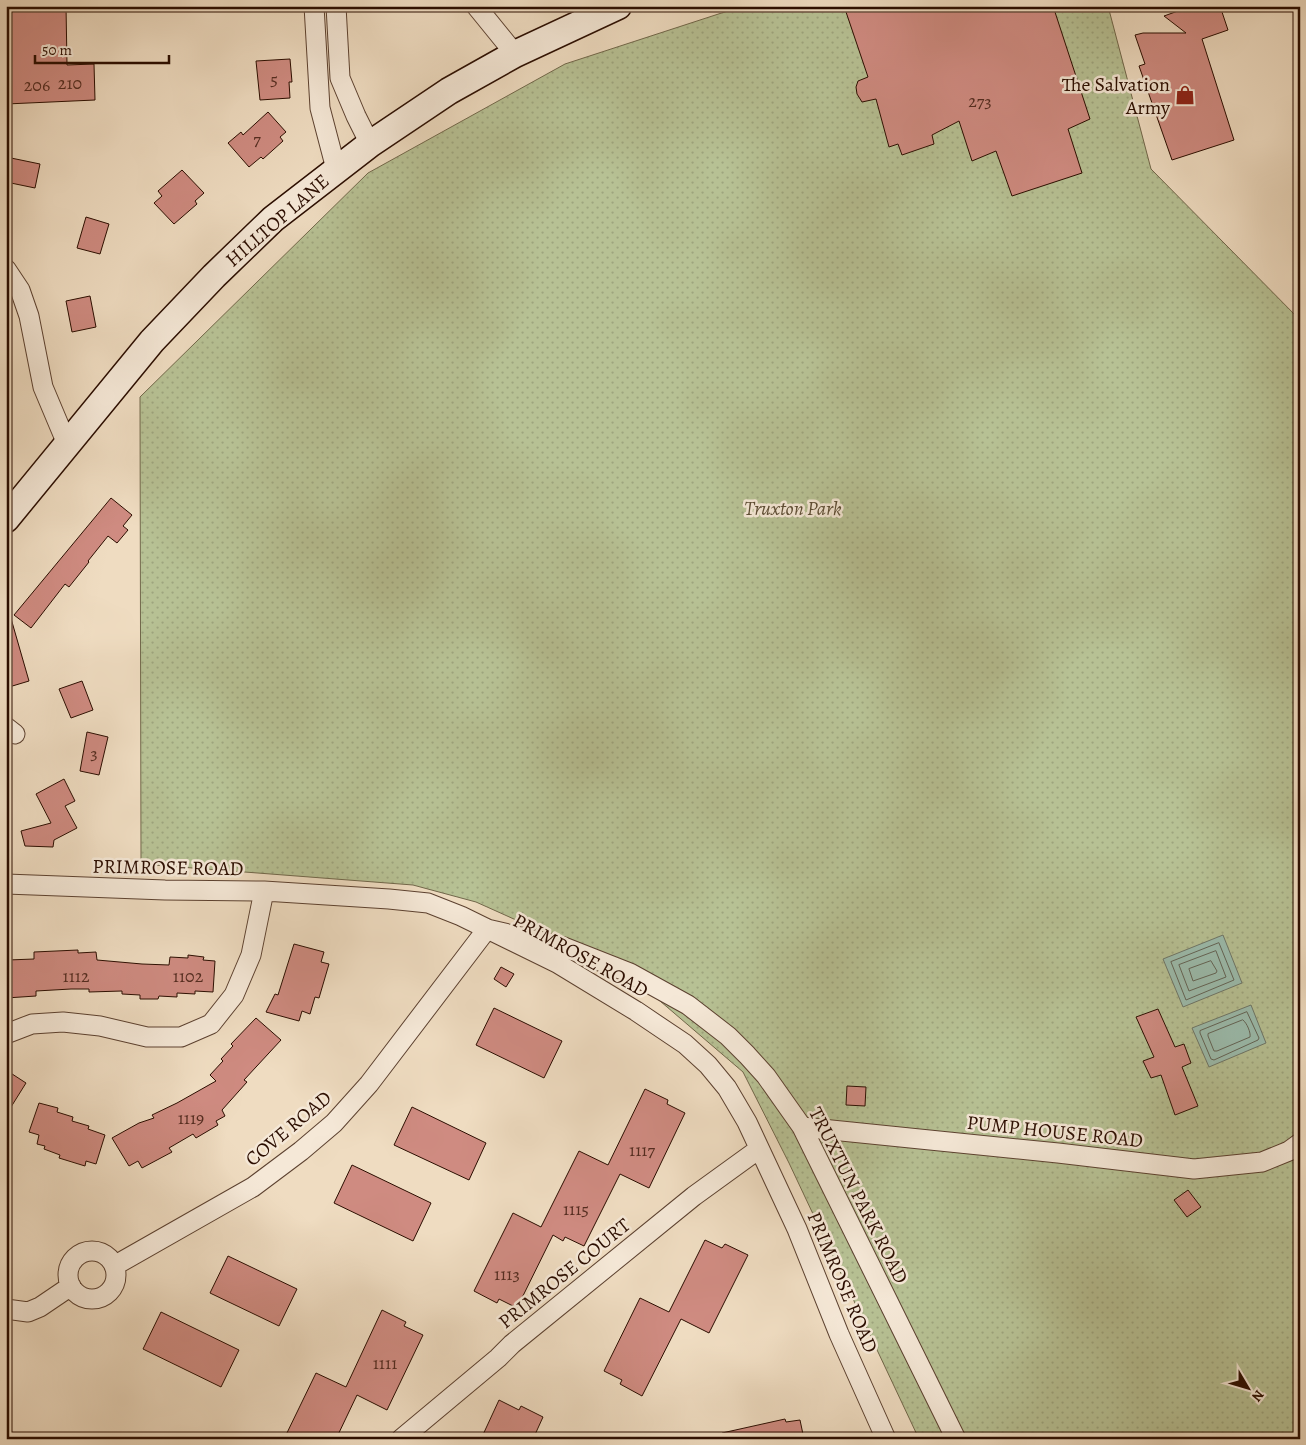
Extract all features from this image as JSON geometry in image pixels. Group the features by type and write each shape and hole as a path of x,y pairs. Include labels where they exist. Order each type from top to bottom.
{"street":[{"path":"314,6 320,108 336,169"},
{"path":"336,6 340,78 370,144"},
{"path":"476,6 515,54"},
{"name":"HILLTOP LANE","path":"6,519 152,341 214,276 273,219 370,144 449,91 515,54 618,6"},
{"path":"6,269 20,290 29,316 43,387 67,444"},
{"name":"PRIMROSE ROAD","path":"6,884 165,890 264,891 428,903 557,963 636,1011 685,1044 708,1065 728,1088 760,1149 886,1439"},
{"path":"6,1034 32,1024 62,1022 100,1026 147,1037 181,1037 211,1024 234,995 251,955 264,891"},
{"name":"TRUXTUN PARK ROAD","path":"487,929 564,947 630,973 688,1005 728,1036 747,1055 766,1076 802,1127 956,1439"},
{"name":"COVE ROAD","path":"114,1266 252,1188 301,1152 334,1122 369,1084 487,929"},
{"name":"PUMP HOUSE ROAD","path":"802,1127 1194,1169 1262,1162 1289,1151 1300,1143"},
{"name":"PRIMROSE COURT","path":"401,1439 520,1338 694,1196 760,1149"},
{"path":"92,1251 99,1252 106,1256 114,1266 116,1275 114,1283 106,1295 90,1299 82,1297 70,1286 69,1270 77,1256 92,1251"},
{"path":"6,1309 28,1312 40,1307 70,1286"}],"green space":[{"name":"Truxton Park","path":"743,6 1108,6 1151,169 1300,320 1300,1439 919,1439 789,1163 743,1072 653,995 545,933 476,902 413,885 141,864 140,397 368,173 565,64"}],"water":[{"path":"1223,935 1242,983 1183,1007 1163,959"},
{"path":"1251,1005 1266,1043 1209,1067 1192,1028"}],"building":[{"path":"66,6 67,65 94,64 95,100 6,104 6,7"},
{"path":"844,6 1053,6 1090,119 1068,129 1082,173 1012,196 996,151 972,161 959,121 932,135 934,144 902,155 898,144 889,147 876,99 862,102 857,94 856,87 858,81 868,77"},
{"name":"The Salvation Army","path":"1192,6 1220,6 1228,30 1202,39 1234,140 1172,160 1139,66 1145,64 1135,35 1143,33 1186,33 1164,16"},
{"path":"290,59 292,82 289,82 290,98 260,100 256,61"},
{"path":"268,112 286,132 280,137 283,141 263,159 261,157 249,167 228,143 241,132 243,135"},
{"path":"11,158 40,164 35,188 6,182"},
{"path":"182,170 204,193 195,201 197,204 174,224 154,203 162,196 158,191"},
{"path":"86,217 109,224 100,254 77,248"},
{"path":"90,296 96,327 72,332 66,301"},
{"path":"111,498 132,515 123,526 128,530 117,543 108,536 69,587 65,584 31,628 14,615"},
{"path":"10,615 29,681 9,687 6,680 6,616"},
{"path":"82,681 93,710 71,718 59,689"},
{"path":"87,732 108,737 99,775 80,771"},
{"path":"64,779 75,801 65,806 77,828 54,840 53,847 25,846 21,831 51,823 36,794"},
{"path":"294,944 324,952 321,962 329,964 319,998 315,997 310,1014 302,1011 299,1021 266,1012 275,994 278,995"},
{"path":"78,950 78,953 96,952 97,960 142,964 169,965 170,957 188,958 188,955 204,957 203,960 215,961 213,992 195,991 195,994 177,993 177,997 159,996 158,999 140,999 140,995 122,994 122,991 89,992 89,989 71,989 36,991 36,996 6,998 6,968 9,968 8,960 34,959 34,952"},
{"path":"501,967 514,974 506,987 494,979"},
{"path":"494,1008 562,1041 544,1078 476,1045"},
{"path":"1158,1009 1175,1047 1184,1044 1191,1063 1182,1067 1198,1106 1175,1115 1161,1075 1151,1078 1143,1061 1154,1057 1136,1017"},
{"path":"256,1018 281,1040 244,1080 247,1082 222,1110 225,1116 216,1121 218,1125 196,1138 193,1134 169,1148 172,1152 142,1168 138,1161 129,1166 112,1138 139,1123 154,1118 152,1115 216,1081 210,1075 223,1061 221,1059 233,1046 231,1044"},
{"path":"6,1070 26,1083 6,1115"},
{"path":"847,1086 866,1087 865,1106 846,1105"},
{"path":"645,1089 668,1100 667,1104 685,1113 649,1188 620,1174 584,1246 565,1237 563,1241 553,1235 517,1308 499,1299 497,1303 474,1291 513,1213 541,1227 579,1151 608,1165"},
{"path":"39,1103 58,1108 57,1112 73,1117 72,1121 89,1126 88,1129 105,1135 96,1164 86,1161 85,1166 59,1158 60,1155 44,1149 45,1146 37,1144 39,1135 29,1132"},
{"path":"412,1107 486,1143 469,1180 394,1145"},
{"path":"352,1165 431,1203 413,1241 334,1203"},
{"path":"1188,1190 1201,1207 1187,1217 1174,1200"},
{"path":"705,1240 722,1248 725,1244 748,1255 709,1333 681,1319 642,1396 620,1384 622,1380 604,1371 640,1298 669,1312"},
{"path":"228,1256 297,1289 279,1326 210,1293"},
{"path":"382,1310 406,1322 404,1326 423,1335 387,1410 357,1395 336,1439 284,1439 316,1373 346,1387"},
{"path":"161,1312 239,1350 221,1387 143,1349"},
{"path":"499,1400 519,1410 521,1406 543,1417 533,1439 481,1439"},
{"path":"785,1419 786,1422 800,1420 804,1439 723,1439 722,1433"}],"place":[{"name":"The Salvation Army","path":"1185,95"}]}
